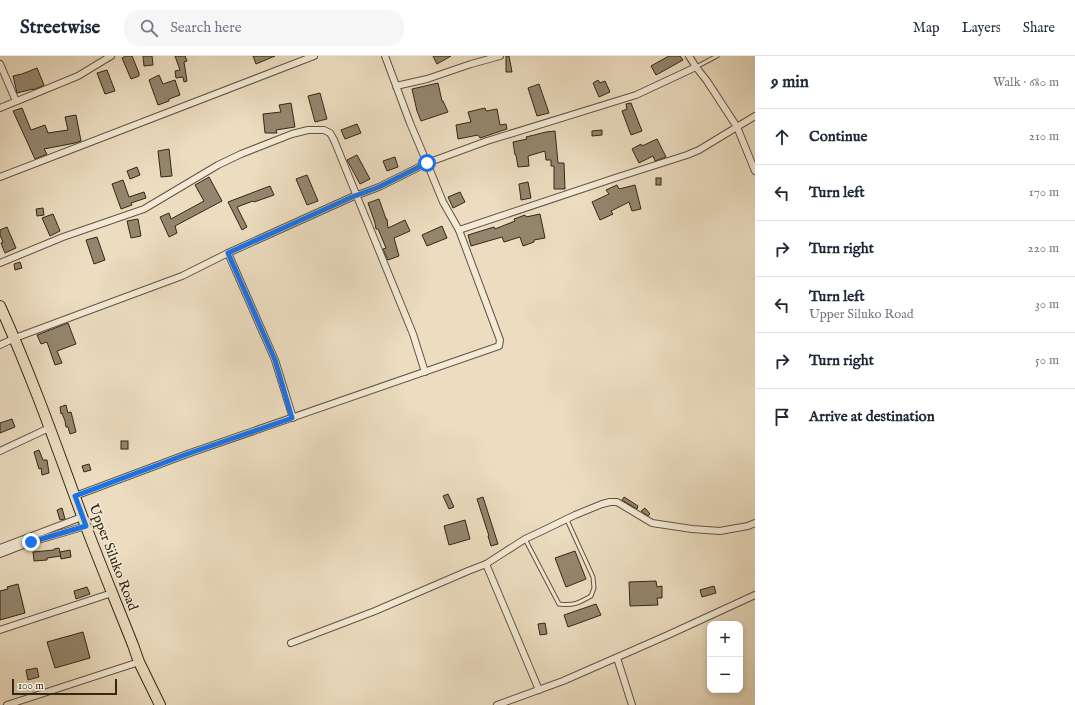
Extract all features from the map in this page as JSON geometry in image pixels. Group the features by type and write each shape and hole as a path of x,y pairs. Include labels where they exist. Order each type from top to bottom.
{"main road":[{"name":"Upper Siluko Road","path":"0,306 50,428 84,521 139,662 160,705"}],"street":[{"path":"0,108 78,76 111,56"},
{"path":"0,177 314,56"},
{"path":"75,496 190,453 499,346 500,340 459,230 443,202 410,124 385,56"},
{"path":"396,86 427,79 500,56"},
{"path":"689,56 737,127 755,171"},
{"path":"0,64 16,101"},
{"path":"0,345 14,338 182,276 228,253 379,187 427,163 488,141 636,95 696,67"},
{"path":"459,230 687,155 699,150 755,116"},
{"path":"0,263 63,237 144,209 229,159 292,134 308,130 324,130 330,133 334,140 413,334 425,372"},
{"path":"228,253 275,360 292,418"},
{"path":"0,450 50,428"},
{"path":"291,643 374,611 486,564 525,539 602,504 617,502 652,523 692,529 720,531 748,526 755,523"},
{"path":"0,548 84,521"},
{"path":"0,554 84,521"},
{"path":"486,564 539,690"},
{"path":"0,630 112,593"},
{"path":"500,704 563,681 617,658 755,595"},
{"path":"617,658 632,705"},
{"path":"7,705 139,662"}],"lane":[{"path":"696,67 716,56"},
{"path":"525,539 559,604 568,606 579,603 592,596 594,588 593,577 567,519"}],"building":[{"path":"132,56 139,76 131,79 122,58"},
{"path":"143,56 152,56 153,65 144,66"},
{"path":"175,56 185,56 187,61 184,62 187,81 184,82 183,77 176,78 175,71 180,70"},
{"path":"253,56 275,56 256,64"},
{"path":"433,56 451,56 437,64"},
{"path":"506,56 509,56 512,72 506,72"},
{"path":"669,56 680,56 683,60 656,75 651,66"},
{"path":"37,68 44,85 33,90 17,93 13,76"},
{"path":"107,70 115,91 105,94 97,73"},
{"path":"159,75 163,84 175,80 180,95 158,105 149,80"},
{"path":"598,80 600,83 605,81 610,92 599,97 593,83"},
{"path":"438,83 442,101 448,112 421,121 412,89"},
{"path":"539,84 549,113 537,116 528,88"},
{"path":"320,93 327,119 315,122 308,96"},
{"path":"291,103 295,127 276,130 277,133 265,133 263,114 281,112 279,105"},
{"path":"631,103 642,131 631,135 622,111 627,109 626,104"},
{"path":"22,108 31,130 45,125 48,133 68,130 65,117 76,115 81,141 44,149 47,154 35,159 13,111"},
{"path":"485,108 486,111 497,109 500,125 506,124 507,129 480,138 478,135 458,139 456,125 471,122 468,112"},
{"path":"357,124 361,133 345,139 341,130"},
{"path":"602,130 602,135 592,136 592,131"},
{"path":"555,131 558,163 564,163 565,189 554,189 554,166 551,166 551,160 546,160 545,151 528,156 529,166 518,167 515,155 513,142 527,139 526,137"},
{"path":"657,139 666,157 655,161 653,156 639,163 632,149 641,144 642,146"},
{"path":"169,149 172,176 161,177 158,151"},
{"path":"357,155 370,179 360,184 347,160"},
{"path":"395,157 398,167 387,171 383,161"},
{"path":"137,167 140,175 130,179 127,171"},
{"path":"307,175 318,201 307,205 296,179"},
{"path":"209,177 222,201 175,226 177,233 169,237 160,217 169,213 171,219 204,201 195,185"},
{"path":"656,178 661,178 661,185 656,185"},
{"path":"123,180 129,197 144,192 146,198 131,203 132,205 121,209 112,184"},
{"path":"528,182 531,198 521,200 519,184"},
{"path":"617,185 619,189 635,185 641,209 632,211 629,202 611,211 613,214 600,220 592,202 609,194 606,190"},
{"path":"270,186 274,195 237,207 247,227 242,230 228,202"},
{"path":"460,192 465,202 453,208 448,197"},
{"path":"379,199 387,219 388,228 405,220 410,231 394,238 399,256 388,260 383,249 386,248 378,229 376,229 368,203"},
{"path":"43,208 44,215 37,216 36,209"},
{"path":"53,214 60,231 50,236 42,218"},
{"path":"540,214 545,238 534,240 534,242 523,246 520,237 504,242 502,237 471,246 468,235 494,227 495,229 515,221 514,219 525,215 526,217"},
{"path":"138,219 141,236 131,238 127,221"},
{"path":"442,226 447,238 427,246 422,235"},
{"path":"7,227 16,248 5,253 1,243 3,242 0,235 0,230"},
{"path":"97,237 105,260 94,264 86,240"},
{"path":"20,262 22,268 15,270 14,264"},
{"path":"68,323 76,344 57,351 62,363 55,365 47,342 41,344 37,335"},
{"path":"66,405 68,413 71,412 76,432 70,434 68,427 66,427 62,413 61,414 60,407"},
{"path":"12,419 15,427 0,433 0,423"},
{"path":"121,441 128,441 128,449 121,449"},
{"path":"39,450 43,460 47,460 49,473 42,475 41,468 39,469 34,452"},
{"path":"89,464 91,470 84,472 82,466"},
{"path":"448,494 454,507 449,509 443,496"},
{"path":"483,497 498,544 491,546 477,499"},
{"path":"624,497 638,506 637,509 622,500"},
{"path":"62,508 65,519 60,520 57,510"},
{"path":"645,508 650,514 648,516 641,511"},
{"path":"465,520 470,539 449,545 444,526"},
{"path":"59,548 61,556 47,558 47,560 34,561 33,552 54,550"},
{"path":"70,550 71,557 61,559 60,552"},
{"path":"575,551 586,579 566,587 555,558"},
{"path":"656,581 657,587 662,586 662,598 657,598 658,605 630,606 629,582"},
{"path":"18,584 25,613 0,620 0,591"},
{"path":"714,586 716,593 702,597 700,590"},
{"path":"87,587 90,594 76,599 74,591"},
{"path":"596,604 601,615 568,627 564,615"},
{"path":"545,623 547,634 540,635 538,624"},
{"path":"83,632 90,658 55,668 47,642"},
{"path":"37,668 39,677 28,680 26,670"}],"route":[{"path":"31,542 86,526 75,496 190,453 292,418 275,360 228,253 352,197 379,187 427,163"}]}
